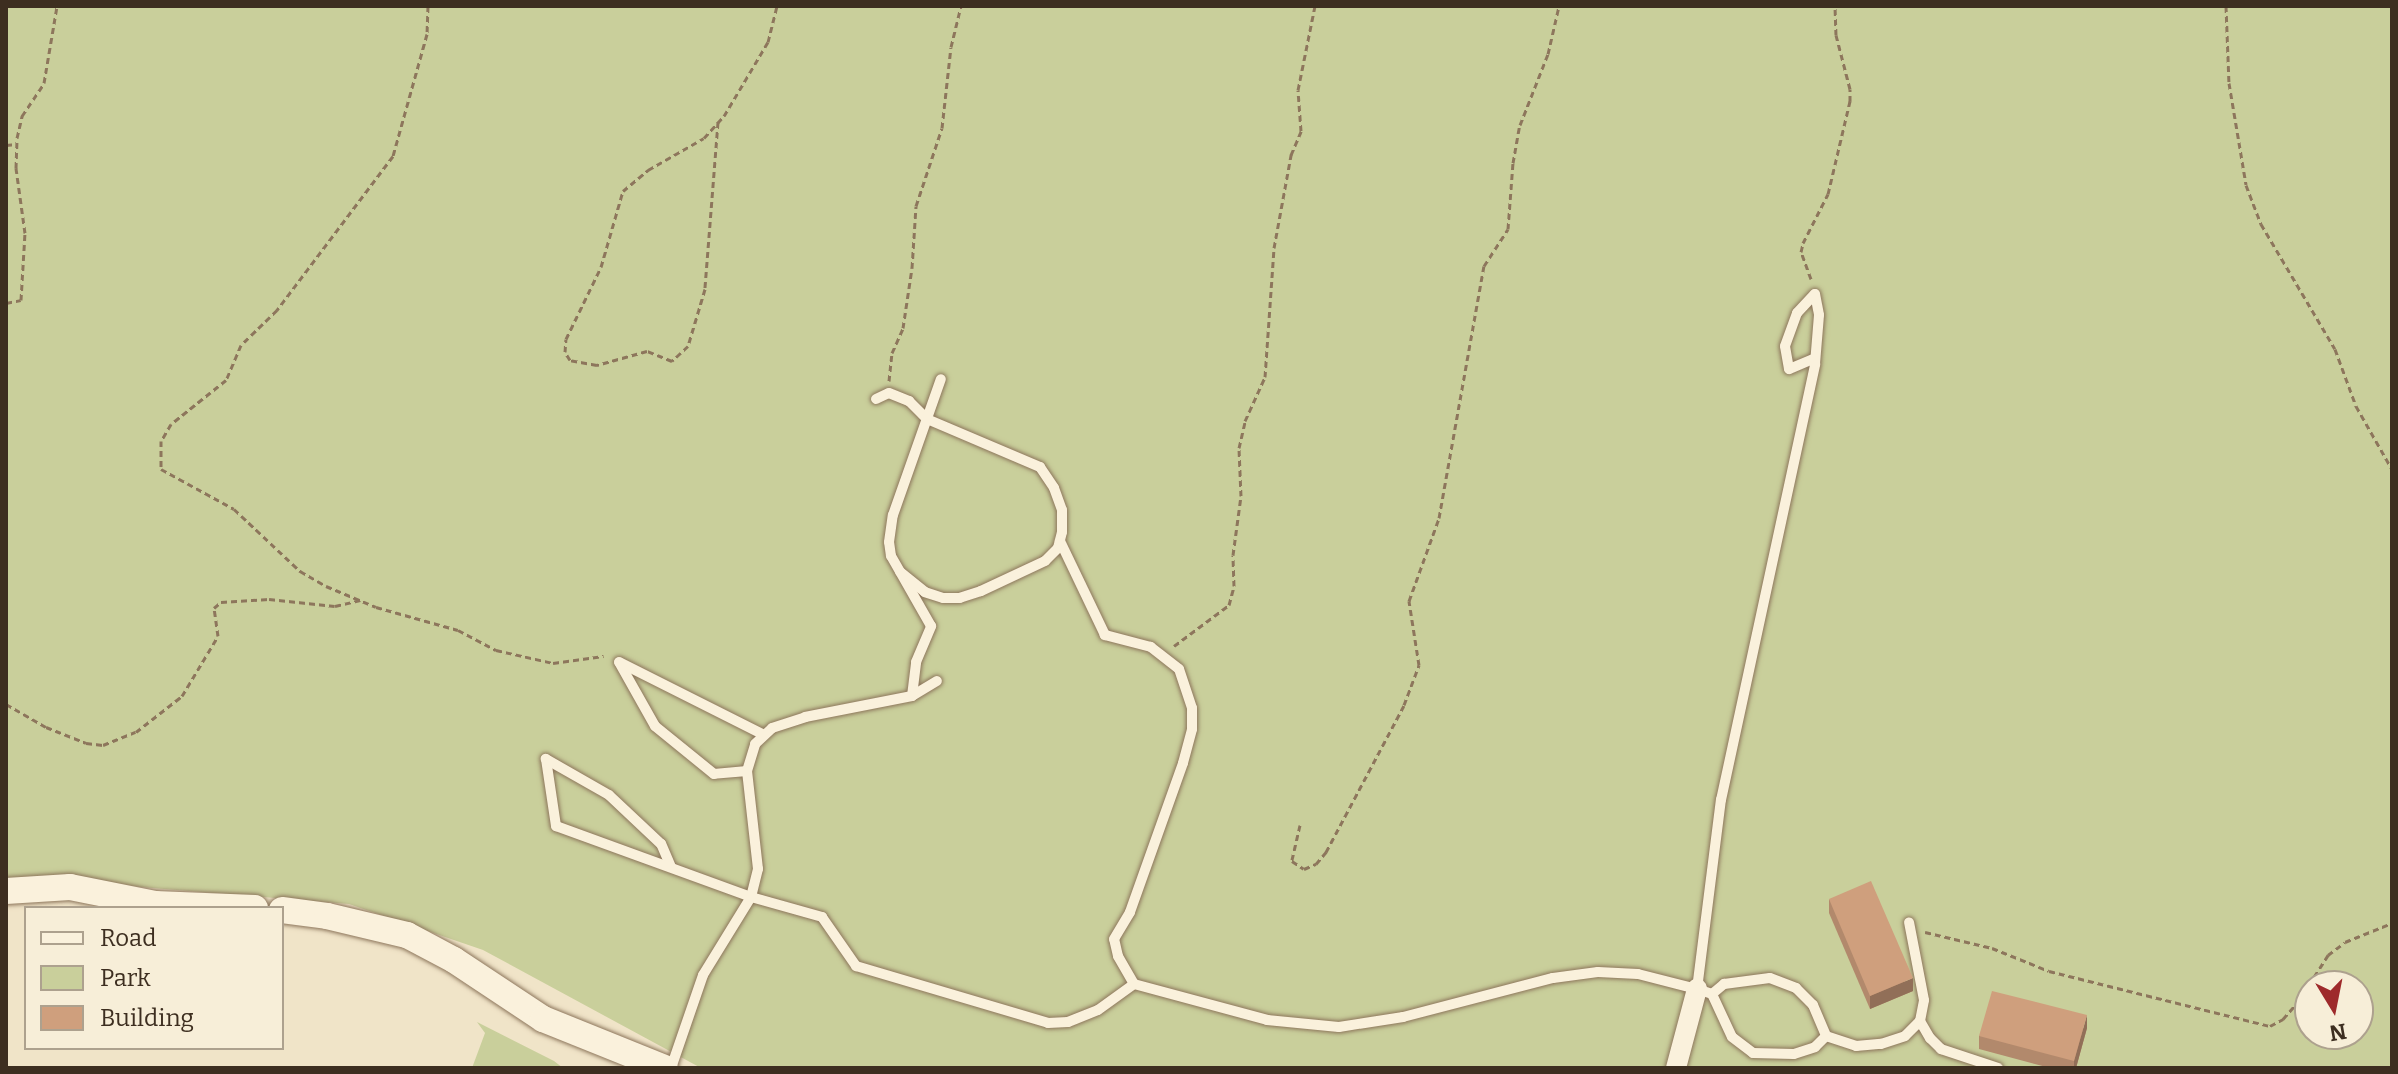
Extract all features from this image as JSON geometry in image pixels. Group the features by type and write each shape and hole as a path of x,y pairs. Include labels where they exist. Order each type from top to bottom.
{"street":[{"path":"6,891 70,887 155,904 205,906"},
{"path":"284,910 327,916 407,935 454,960 543,1019 668,1068"},
{"path":"1676,1068 1705,992"}],"lane":[{"path":"1815,294 1797,313 1785,346 1789,369 1813,359 1815,364"},
{"path":"1815,294 1819,315 1815,364 1721,800 1705,992 1732,1037 1753,1053 1794,1054 1815,1047 1826,1036"},
{"path":"912,696 916,662 931,626 891,556 893,515 941,379"},
{"path":"876,399 889,393 909,401 927,419 1040,467 1054,488 1062,510 1060,541 1105,635 1151,647 1179,669 1192,708 1192,729 1130,912 1114,939 1118,956 1134,984 1267,1020 1339,1027 1403,1017 1553,978 1598,972 1638,974 1705,992 1724,984 1770,978 1796,988 1813,1005 1826,1036 1856,1046 1881,1044 1905,1036 1920,1021 1924,1000 1909,922"},
{"path":"900,572 925,592 943,598 960,598 1045,561 1060,541"},
{"path":"747,771 714,774 655,726 619,662 764,735"},
{"path":"668,1068 703,975 751,897 758,869 747,771 755,744 772,728 805,717 912,696 937,681"},
{"path":"671,867 661,844 609,795 546,759 556,826 751,897 822,917 856,966 1048,1023 1068,1022 1098,1010 1134,984"},
{"path":"1920,1021 1941,1049 1998,1068"}],"path":[{"path":"6,303 21,300 25,233 16,168 17,144 22,116 44,83 57,6"},
{"path":"428,6 427,34 393,156 277,310 241,345 226,380 180,413 161,441 161,469 234,509 300,571 360,600 458,630 496,650 553,663 610,655"},
{"path":"718,122 705,289 688,346 672,361 647,351 597,365 570,360 565,352 566,339 601,267 623,191 648,170 704,138 718,122 768,42 777,6"},
{"path":"889,393 892,353 903,328 912,268 916,206 942,128 951,47 961,6"},
{"path":"1161,655 1229,605 1234,586 1233,555 1241,496 1239,448 1245,421 1265,377 1274,248 1291,155 1301,131 1298,90 1315,6"},
{"path":"1300,825 1292,861 1304,869 1316,864 1326,852 1404,705 1419,665 1409,601 1439,518 1484,266 1508,229 1513,163 1520,125 1548,54 1559,6"},
{"path":"1815,294 1801,252 1828,194 1850,101 1850,89 1836,35 1835,6"},
{"path":"2226,6 2229,83 2246,185 2261,224 2329,338 2356,406 2392,469"},
{"path":"6,145 17,144"},
{"path":"6,704 46,727 86,743 103,745 136,732 182,696 218,636 214,608 221,602 269,599 335,606 360,600"},
{"path":"1909,922 1932,937 1992,948 2049,971 2270,1026 2283,1019 2298,1002 2328,955 2345,942 2392,923"}],"green space":[{"path":"6,6 2392,6 2392,1068 701,1068 483,950 349,904 55,880 6,887"},
{"path":"477,1022 563,1068 472,1068 485,1033"}],"building":[{"path":"1871,881 1913,978 1870,996 1829,899"},
{"path":"1992,991 2087,1015 2074,1061 1979,1036"}]}
